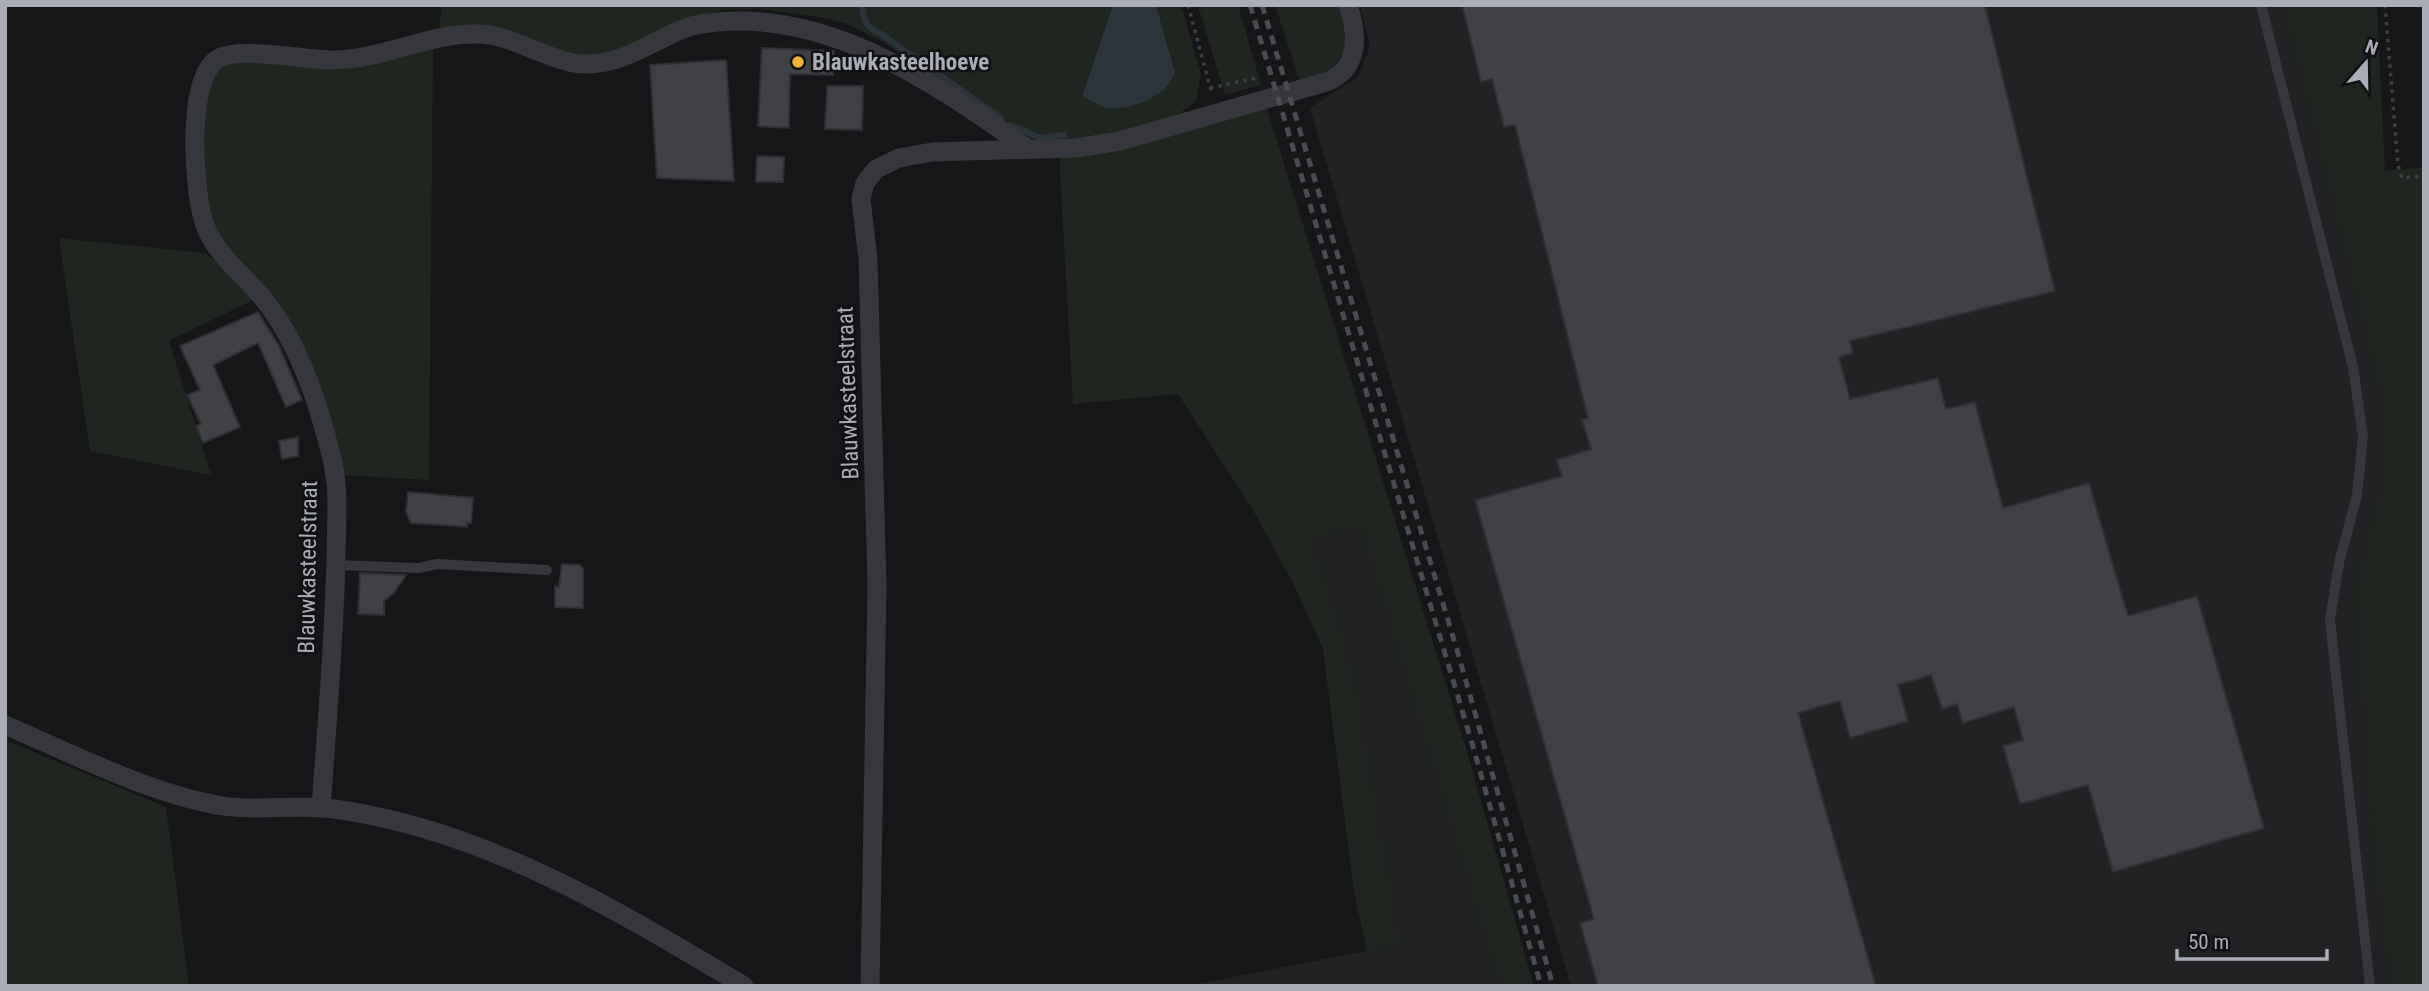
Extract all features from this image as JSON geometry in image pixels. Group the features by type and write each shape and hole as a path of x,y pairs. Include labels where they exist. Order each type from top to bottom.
{"street":[{"name":"Blauwkasteelstraat","path":"870,986 877,586 868,259 861,199 865,183 876,169 899,158 932,152 1076,148 1120,141 1306,89 1341,74 1348,65 1356,43 1356,28 1348,5"},
{"name":"Blauwkasteelstraat","path":"321,808 336,565 337,487 311,391 277,318 220,251 207,231 200,208 196,184 197,106 201,83 216,60 226,55 245,54 330,60 362,59 437,39 483,34 573,63 601,63 618,60 691,26 733,16 771,16 846,33 880,47 1028,149"},
{"path":"5,725 192,799 264,810 321,808 368,814 423,828 514,862 645,929 744,986"}],"lane":[{"path":"2261,5 2353,367 2363,437 2357,495 2339,563 2330,620 2370,986"},
{"path":"336,565 419,568 437,564 547,570"}],"path":[{"path":"1188,5 1218,114"},
{"path":"2385,5 2398,165 2403,178 2424,176"},
{"path":"1210,88 1260,77"}],"shaded area":[{"path":"442,5 1113,5 1082,96 1114,104 1133,105 1152,97 1164,88 1175,71 1156,5 1181,5 1201,74 1196,100 1162,122 1085,142 1038,143 1020,139 885,43 845,23 824,18 763,9 725,10 701,15 594,59 439,31"},
{"path":"1113,5 1156,5 1175,72 1165,88 1148,100 1118,108 1098,105 1082,96"},
{"path":"1198,5 1238,5 1261,85 1225,95"},
{"path":"1275,5 1344,5 1351,41 1336,64 1326,72 1300,82"},
{"path":"1360,5 2283,5 2381,397 2385,449 2378,501 2354,586 2373,861 2391,986 1571,986 1310,108 1358,77 1370,46"},
{"path":"2283,5 2377,5 2385,171 2424,167 2424,986 2391,986 2373,861 2354,586 2378,501 2385,449 2381,397"},
{"path":"433,45 429,480 340,475 302,345 214,231 203,192 206,83 224,60"},
{"path":"1266,106 1468,755 1534,986 1500,986 1361,528 1312,537 1353,670 1401,944 1367,951 1354,893 1323,649 1294,585 1254,512 1178,394 1073,404 1059,154"},
{"path":"59,238 205,253 255,299 169,341 211,475 90,451"},
{"path":"1361,528 1500,986 1187,986 1401,944 1353,670 1312,537"},
{"path":"5,740 166,807 189,986 5,986"}],"building":[{"path":"1462,5 1985,5 2055,291 1850,341 1853,353 1839,357 1850,399 1938,378 1946,409 1975,402 2003,508 2089,483 2128,616 2197,596 2264,828 2113,872 2088,785 2020,804 2003,746 2023,740 2014,707 1963,723 1957,704 1942,709 1931,675 1898,685 1908,721 1850,738 1840,701 1798,713 1876,986 1598,986 1580,923 1594,919 1475,500 1562,476 1556,460 1591,449 1582,420 1588,418 1515,125 1504,127 1492,79 1481,82"},
{"path":"762,48 834,51 833,75 790,74 789,128 758,126"},
{"path":"726,60 734,181 657,178 650,65"},
{"path":"827,86 863,86 862,130 825,129"},
{"path":"757,156 784,157 783,182 756,182"},
{"path":"258,312 279,346 302,400 286,407 258,343 213,365 240,427 203,443 196,426 201,424 187,395 200,390 180,346"},
{"path":"298,437 298,456 282,459 279,441"},
{"path":"408,492 473,498 471,523 467,523 467,527 411,523 406,512"},
{"path":"562,564 580,565 583,569 583,608 555,607 555,586 559,587"},
{"path":"360,573 406,575 394,593 384,601 384,615 358,614"}],"waterway":[{"path":"862,5 865,20 872,29 1001,118"},
{"path":"1010,125 1041,138 1064,135"}],"railway":[{"path":"1250,5 1474,750 1541,986"},
{"path":"1262,5 1457,650 1553,986"}],"place":[{"name":"Blauwkasteelhoeve","path":"798,62"}]}
